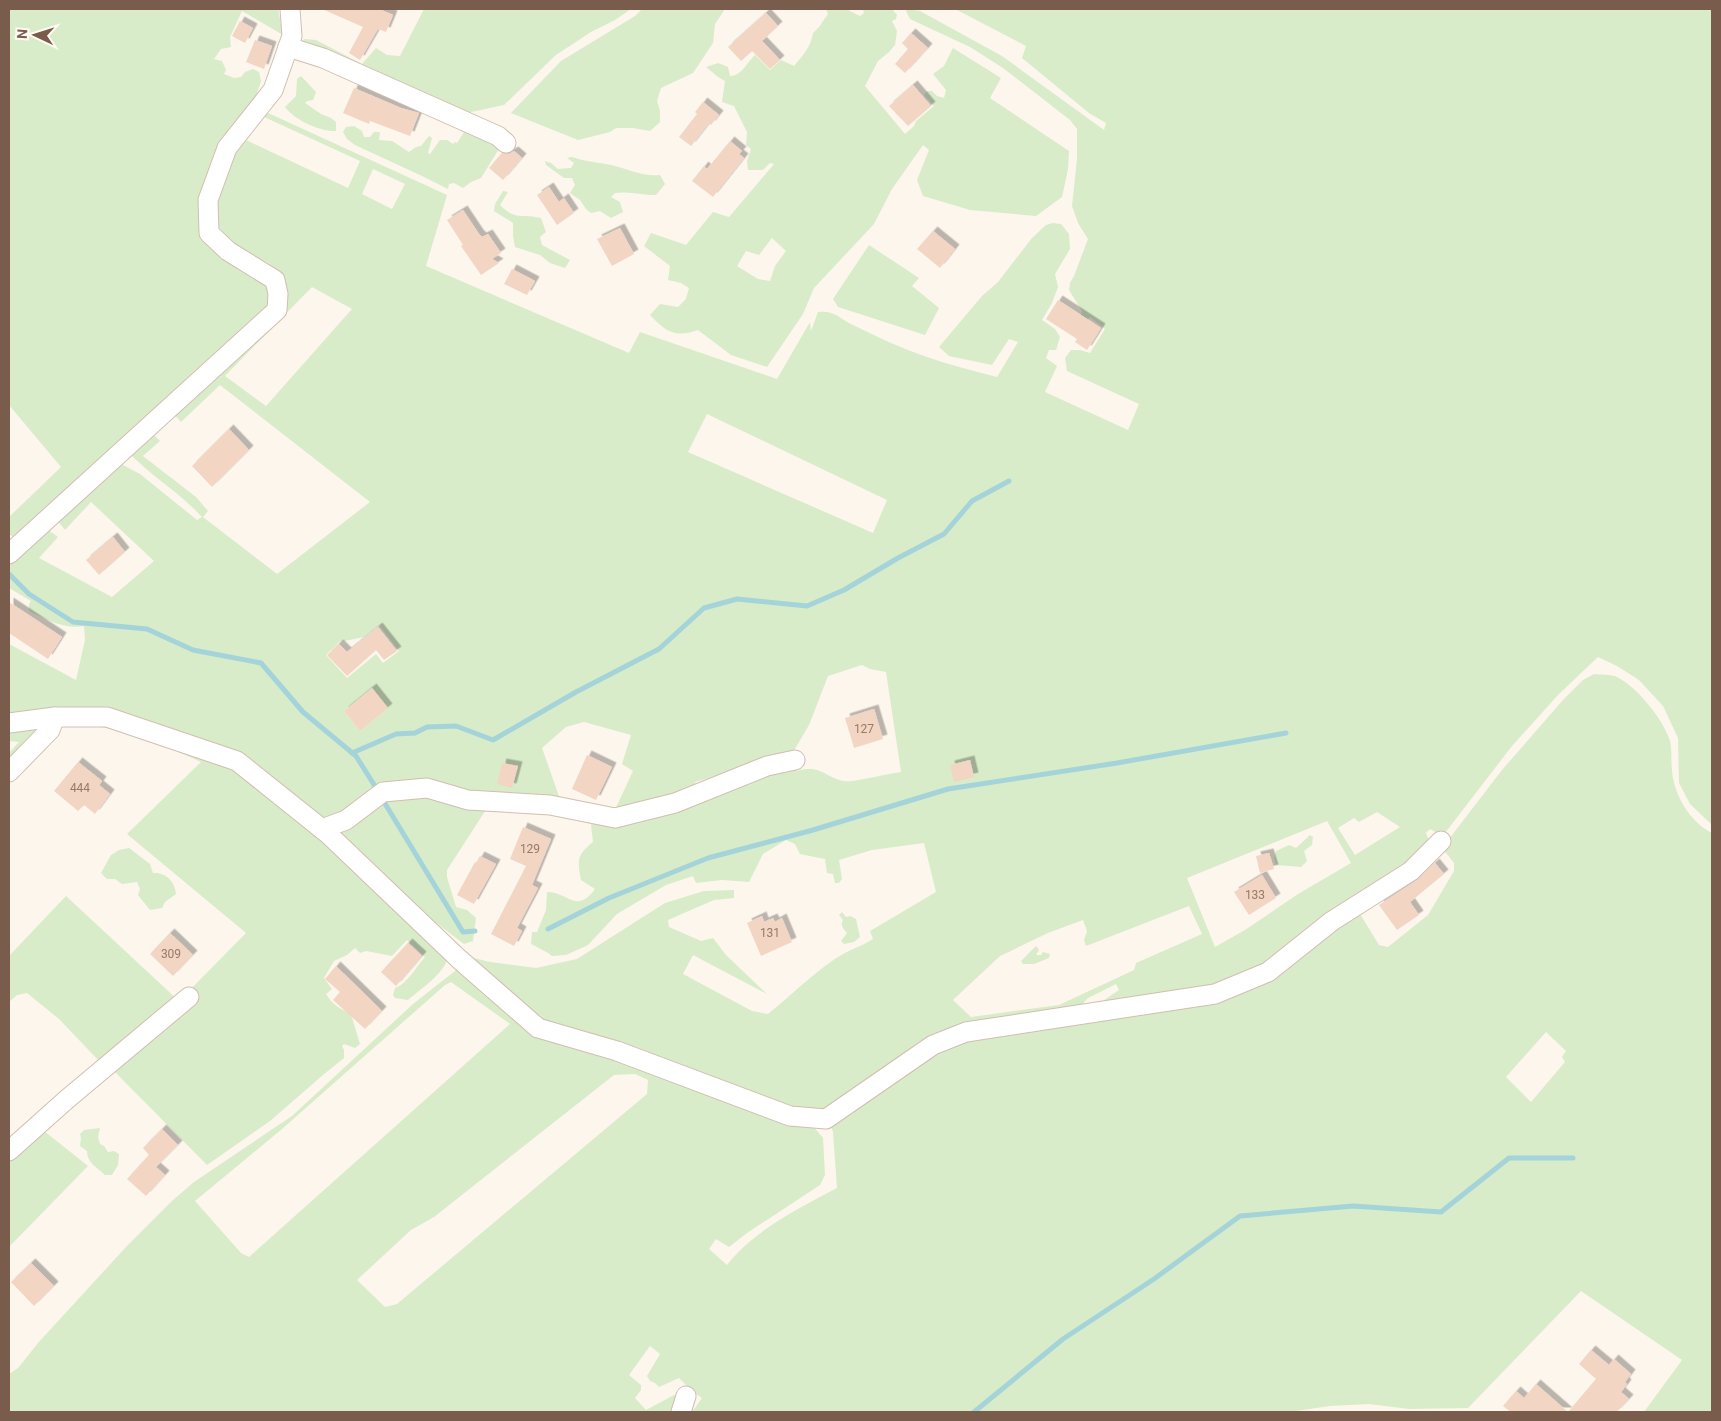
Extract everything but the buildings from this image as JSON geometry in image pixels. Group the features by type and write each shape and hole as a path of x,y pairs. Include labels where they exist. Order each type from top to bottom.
{"street":[{"path":"9,554 277,310 278,294 275,280 228,251 209,234 208,200 227,148 273,90 292,36 290,9"},
{"path":"288,47 323,58 498,136 506,143"},
{"path":"9,723 55,717 106,717 237,761 322,830 459,959 538,1028 617,1051 790,1116 826,1119 933,1045 966,1032 1215,994 1268,972 1332,921 1411,871 1442,841"},
{"path":"9,772 50,730 55,717"},
{"path":"322,830 346,820 383,792 427,788 468,800 550,805 615,818 675,803 767,766 795,760"},
{"path":"9,1151 66,1100 189,997"}],"green space":[{"path":"9,9 278,9 283,35 242,11 230,37 231,47 221,49 214,59 222,61 226,70 224,74 234,78 241,77 245,72 253,69 259,72 261,81 255,99 202,217 269,282 269,307 14,538 9,534 9,517 61,467 9,405"},
{"path":"424,9 631,9 556,55 504,105 462,114 301,44 304,39 316,40 362,64 376,48 387,55 400,56"},
{"path":"642,9 725,9 715,24 713,43 693,73 661,88 657,101 660,111 660,122 650,131 616,128 610,132 578,140 511,113 561,61 635,16"},
{"path":"826,9 846,9 860,16 864,13 863,9 892,9 897,15 896,19 892,21 897,31 895,45 878,61 865,86 905,134 914,126 916,121 934,106 924,95 927,91 932,91 937,96 944,98 946,90 933,74 944,66 953,48 1001,78 990,98 1069,151 1068,169 1062,197 1036,216 970,210 923,196 917,180 929,150 923,145 892,189 874,224 814,288 803,314 767,367 731,355 698,330 677,333 661,326 650,315 660,304 678,307 686,299 689,288 681,283 668,280 670,266 644,246 651,233 686,245 713,212 729,217 774,164 770,163 763,170 748,170 747,161 751,149 746,145 747,132 734,106 722,102 725,81 706,67 718,63 728,67 730,76 741,71 755,55 770,70 781,60 794,66 808,47 813,33 828,14","holes":["772,238 786,251 775,266 770,281 758,279 737,266 746,251 759,255"]},
{"path":"908,9 920,11 1002,56 1104,130 1106,123 1089,113 1022,58 1026,46 955,9 1712,9 1712,825 1690,804 1679,783 1678,738 1663,706 1639,680 1598,657 1558,695 1512,746 1445,833 1439,834 1430,829 1426,833 1431,846 1399,871 1341,908 1276,957 1249,974 1212,990 1122,1006 1091,1009 1119,990 1116,984 1088,998 1075,1012 984,1023 957,1030 927,1045 848,1101 825,1114 796,1115 777,1110 643,1058 558,1033 541,1025 487,980 467,960 470,957 490,962 536,968 577,959 665,903 704,891 734,890 734,898 714,900 668,920 669,927 701,941 713,938 726,955 767,994 693,955 683,974 752,1011 768,1014 825,966 845,953 873,939 870,931 936,892 924,843 872,850 839,860 842,879 839,883 835,883 833,874 827,873 825,859 800,854 795,844 786,840 763,854 749,882 722,880 696,883 693,876 666,885 617,914 588,945 566,955 552,956 531,944 532,932 537,932 546,910 547,892 577,901 588,897 595,889 581,880 579,867 581,854 593,842 591,825 594,819 599,817 615,820 677,806 752,776 795,763 797,771 805,769 817,770 844,781 855,781 901,772 886,672 870,669 862,665 828,676 809,725 792,754 695,782 696,786 644,809 613,814 633,771 622,764 631,735 584,722 566,727 542,748 560,799 470,794 440,786 387,786 374,792 343,817 333,821 319,822 241,758 126,716 87,710 54,712 53,710 9,719 9,644 76,680 85,640 84,626 63,625 29,611 31,601 9,588 9,557 46,528 58,537 39,558 112,597 154,561 91,502 65,530 56,519 56,516 119,460 123,465 140,474 197,520 202,517 128,452 151,432 160,441 143,456 196,497 208,511 203,517 277,574 370,502 220,385 181,422 172,412 280,311 282,305 284,289 278,271 265,261 232,245 219,228 215,214 219,185 240,139 256,118 266,112 447,195 426,266 629,353 640,332 777,379 810,322 811,331 818,312 833,313 871,334 917,354 997,377 1018,342 1009,339 992,365 949,356 939,347 982,296 998,282 1032,238 1046,225 1053,223 1061,224 1069,234 1070,249 1055,274 1058,287 1052,303 1042,320 1055,329 1060,337 1056,350 1049,350 1046,358 1057,366 1045,392 1128,430 1139,404 1067,371 1065,358 1071,350 1090,353 1105,329 1090,317 1082,326 1078,324 1082,311 1069,290 1070,283 1088,239 1078,223 1072,206 1077,159 1077,129 1070,120 1003,68 970,47 910,19 906,11","holes":["262,116 360,161 348,188 246,140","373,169 405,184 392,209 362,194","312,287 352,309 266,406 225,376","707,414 887,500 873,533 688,452","379,625 399,651 383,663 376,654 347,678 326,655 339,642 364,637","371,689 387,709 360,731 344,711","1377,812 1400,827 1355,855 1338,828 1354,818 1359,822","1327,821 1351,863 1298,894 1245,930 1215,947 1187,878","1189,906 1202,934 1136,963 1134,970 1059,1005 971,1017 953,1000 1000,956 1048,933 1083,920 1087,931 1084,940 1086,946"]},
{"path":"301,76 316,92 313,100 305,103 336,122 336,131 323,130 301,121 285,107 296,96 297,79"},
{"path":"354,126 362,131 364,137 370,137 374,132 380,132 379,140 392,141 409,152 421,146 429,136 432,138 428,153 430,154 440,140 447,140 453,144 457,143 468,126 503,146 497,152 481,178 463,188 454,183 449,184 448,189 355,145 347,139 343,132 346,127"},
{"path":"572,157 613,165 640,173 660,175 665,184 656,195 615,193 611,197 620,202 623,212 611,218 600,211 591,213 580,200 570,193 575,185 572,178 564,178 546,165 545,161 558,169 571,168 574,163 567,158"},
{"path":"503,191 508,192 500,205 510,213 519,216 541,218 546,232 540,237 542,245 570,260 565,268 550,263 540,255 515,247 513,223 494,211 495,204"},
{"path":"869,245 919,278 912,286 939,308 925,335 838,307 833,299"},
{"path":"1594,674 1615,676 1633,688 1649,705 1662,724 1670,741 1673,780 1680,798 1690,815 1712,833 1712,1412 1644,1412 1682,1360 1581,1291 1468,1408 1409,1409 1369,1404 1330,1406 1289,1412 692,1412 702,1398 679,1378 659,1387 650,1381 647,1376 660,1354 650,1346 629,1375 641,1385 641,1390 635,1398 646,1410 674,1395 678,1400 675,1412 9,1412 9,1374 18,1368 38,1343 126,1247 173,1200 194,1182 292,1116 413,1004 460,967 516,1018 545,1040 611,1060 620,1060 813,1126 823,1138 825,1175 820,1185 729,1247 716,1239 709,1249 727,1265 750,1241 763,1231 792,1212 837,1188 833,1132 830,1124 945,1046 970,1035 1250,989 1357,909 1379,945 1388,947 1428,915 1454,871 1454,863 1442,848 1502,770 1583,680","holes":["451,982 510,1024 249,1257 241,1253 195,1201 282,1129 445,985","1546,1032 1566,1051 1562,1057 1565,1062 1531,1102 1506,1077","635,1074 648,1080 647,1094 397,1304 385,1307 357,1280 411,1230 434,1217 614,1075"]},
{"path":"95,718 207,755 269,789 449,956 437,975 408,1000 395,998 393,995 395,988 407,979 425,957 407,940 392,956 366,951 360,953 355,948 347,955 334,961 324,978 332,989 326,994 337,1006 351,1014 360,1044 355,1048 344,1044 342,1046 344,1058 270,1121 207,1165 111,1068 39,1127 88,1166 9,1247 9,1145 103,1065 59,1019 27,993 17,995 9,1002 9,956 66,896 179,1001 246,933 127,834 201,762 145,737 92,725"},
{"path":"36,725 38,734 9,767 9,753 19,742 9,741 9,728"},
{"path":"412,792 489,805 447,870 447,877 456,907 467,910 476,918 473,941 464,944 396,891 331,835 379,798"},
{"path":"1310,835 1313,837 1312,845 1304,851 1307,861 1301,867 1276,865 1274,857 1276,851 1289,845 1296,848"},
{"path":"129,848 150,864 153,873 162,874 172,882 176,894 165,902 162,908 150,910 138,895 140,889 137,882 122,884 115,879 107,879 101,873 111,855 119,850"},
{"path":"842,912 846,917 850,916 856,919 860,937 854,942 844,944 841,941 847,933 842,927 843,920 839,915"},
{"path":"1036,946 1039,950 1036,955 1041,955 1043,952 1050,954 1049,958 1034,964 1023,964 1021,961"},
{"path":"100,1128 98,1137 100,1144 108,1152 114,1151 119,1154 118,1165 112,1175 105,1175 96,1167 89,1159 87,1151 80,1146 80,1134 84,1130"}],"waterway":[{"path":"352,753 396,734 415,733 427,727 456,726 493,740 576,692 659,649 704,608 737,599 807,606 844,590 898,558 944,534 972,501 1009,481"},
{"path":"9,574 29,594 73,622 147,629 193,650 261,663 303,712 356,756 378,791"},
{"path":"548,929 609,898 708,858 813,830 948,789 1117,763 1286,733"},
{"path":"381,797 463,932 475,931"},
{"path":"974,1412 1063,1339 1154,1279 1240,1216 1353,1206 1441,1212 1509,1158 1573,1158"}]}
